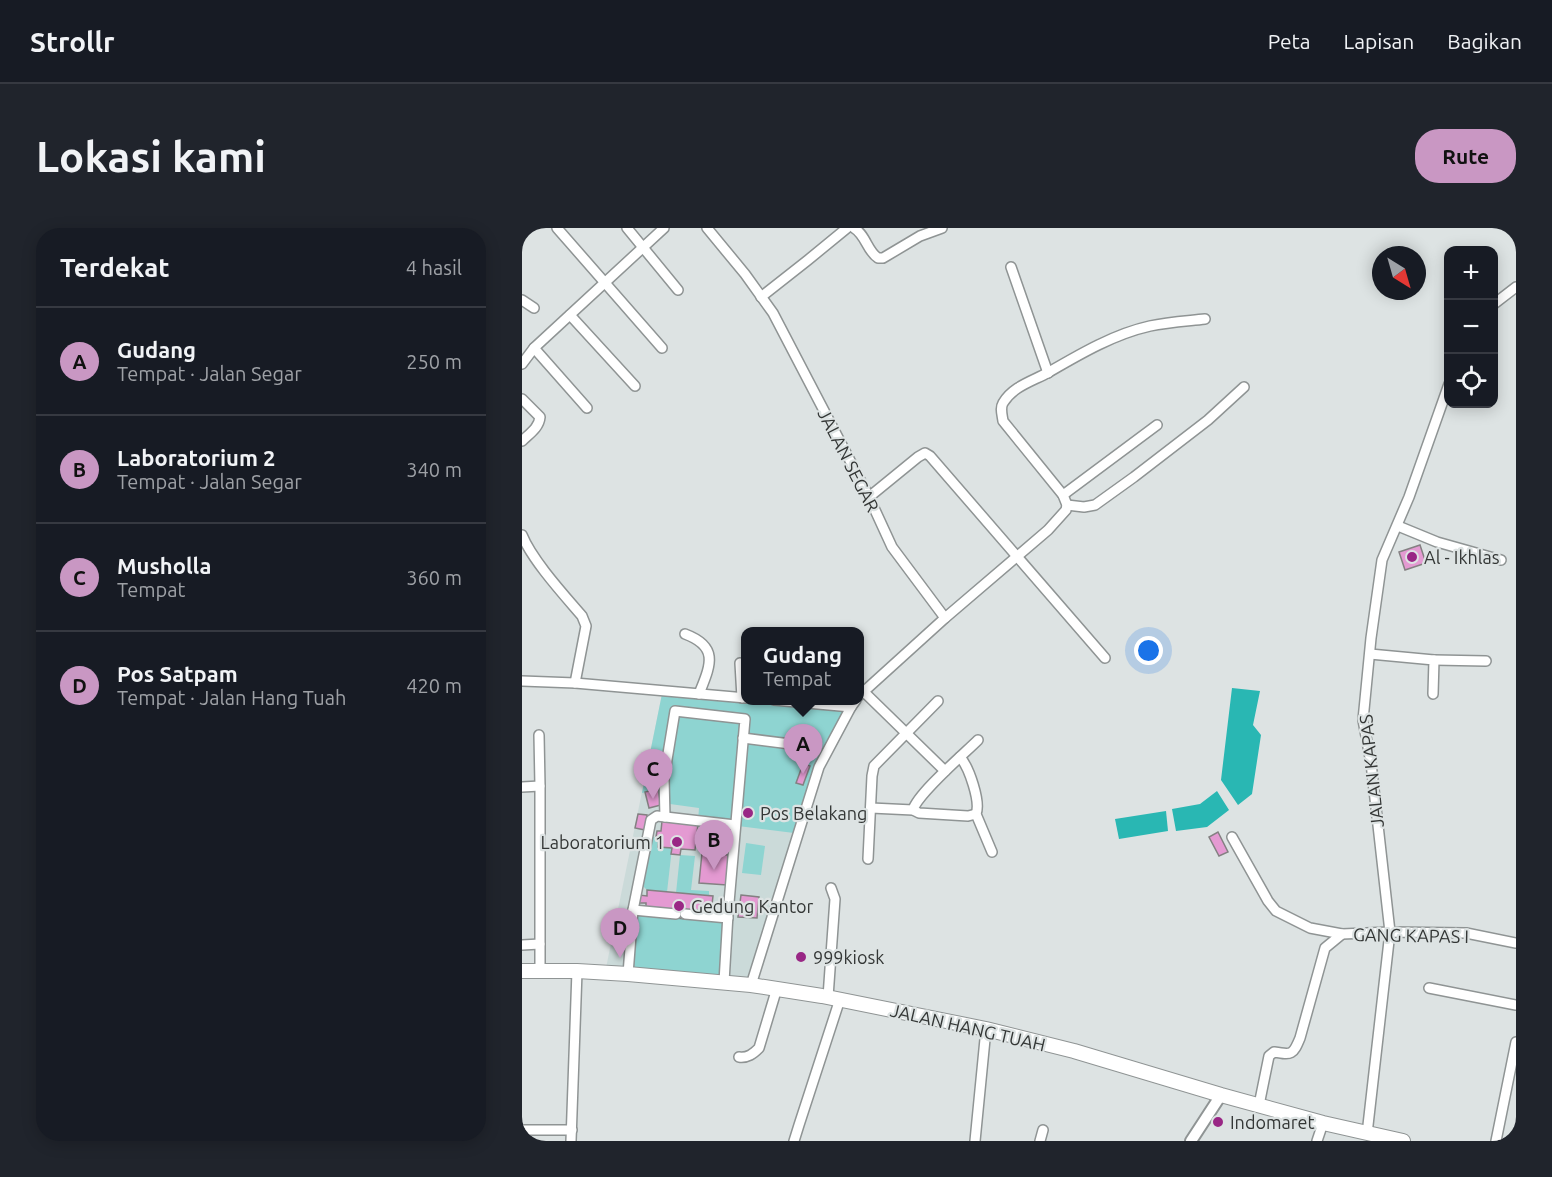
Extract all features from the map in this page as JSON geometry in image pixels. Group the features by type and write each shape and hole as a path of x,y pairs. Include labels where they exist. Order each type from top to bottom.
{"main road":[{"name":"JALAN HANG TUAH","path":"522,971 576,971 724,982 834,998 986,1029 1074,1051 1323,1123 1403,1141"}],"street":[{"path":"557,228 662,348"},
{"path":"627,228 678,290"},
{"path":"522,364 534,348 664,228"},
{"name":"JALAN SEGAR","path":"706,228 773,312 892,546 947,617"},
{"path":"761,297 846,228"},
{"path":"854,228 860,231 874,255 879,258 884,258 920,236 942,228"},
{"path":"1011,267 1048,373"},
{"path":"1498,301 1516,287"},
{"path":"522,300 534,308"},
{"path":"570,315 635,386"},
{"path":"864,691 1064,514 1067,505 1063,495 1003,421 1002,405 1008,397 1020,386 1094,347 1149,326 1205,319"},
{"path":"534,348 587,408"},
{"path":"1067,505 1084,507 1095,505 1208,420 1244,387"},
{"name":"JALAN KAPAS","path":"1367,1134 1390,932 1371,764 1363,720 1382,560 1398,526 1444,398"},
{"path":"522,399 540,417 540,423 522,441"},
{"path":"1063,495 1157,425"},
{"path":"868,497 918,457 925,453 930,456 1105,658"},
{"path":"1398,526 1437,542 1502,561"},
{"path":"522,535 542,566 582,616 586,626 574,683"},
{"path":"685,634 699,640 707,650 710,660 699,694"},
{"path":"1370,654 1434,660 1486,661"},
{"path":"1433,694 1434,660"},
{"path":"740,663 741,672"},
{"path":"522,681 574,683 741,698"},
{"path":"864,695 945,771"},
{"path":"868,859 874,766 938,701"},
{"path":"751,985 819,767 852,705"},
{"path":"665,817 664,778 675,711 745,719 724,982"},
{"path":"539,735 540,971"},
{"path":"743,738 806,746"},
{"path":"913,810 916,803 945,771 978,740"},
{"path":"960,757 968,768 978,807 976,814 992,852"},
{"path":"522,786 540,786"},
{"path":"871,808 968,816 976,814"},
{"path":"628,974 633,910 651,820 657,816 735,825"},
{"name":"GANG KAPAS I","path":"1232,837 1276,911 1310,928 1342,934 1466,933 1516,943"},
{"path":"794,1141 834,998 835,899 831,888"},
{"path":"633,910 728,918"},
{"path":"1259,1105 1269,1056 1274,1053 1293,1052 1300,1038 1325,948 1342,934"},
{"path":"522,945 540,944"},
{"path":"571,1141 576,971"},
{"path":"739,1057 753,1054 759,1048 777,988"},
{"path":"1429,988 1516,1005"},
{"path":"975,1141 986,1029"},
{"path":"1496,1141 1516,1042"},
{"path":"1191,1141 1221,1095"},
{"path":"1317,1141 1323,1123"},
{"path":"522,1130 572,1130"},
{"path":"1040,1141 1043,1130"}],"shaded area":[{"path":"1232,688 1260,691 1253,725 1261,735 1252,794 1238,805 1221,780"},
{"path":"662,694 816,766 749,981 606,968"},
{"path":"662,694 741,701 741,705 788,705 846,710 794,833 698,821 699,808 670,804 669,817 664,788 642,793"},
{"path":"1217,791 1229,810 1207,827 1176,831 1172,809 1200,804"},
{"path":"1166,811 1168,831 1119,839 1115,819"},
{"path":"650,837 659,837 658,847 672,848 667,892 647,890 640,883"},
{"path":"746,843 765,846 761,875 742,873"},
{"path":"680,855 695,856 691,890 709,891 709,895 676,893"},
{"path":"633,910 684,919 728,918 724,979 628,970"}],"building":[{"name":"Al - Ikhlas","path":"1420,545 1426,563 1405,570 1399,552"},
{"path":"803,764 810,766 803,785 796,783"},
{"path":"658,789 661,805 649,808 645,792"},
{"path":"638,814 647,815 645,830 635,828"},
{"name":"Laboratorium 1","path":"662,821 698,824 695,850 681,849 680,855 671,854 672,848 658,847 659,837 656,837 657,831 661,831"},
{"path":"705,825 731,828 730,843 703,840"},
{"path":"1218,832 1228,852 1219,856 1209,837"},
{"path":"702,853 729,855 727,885 699,883"},
{"name":"Gedung Kantor","path":"647,890 713,896 711,913 685,911 684,919 646,908 646,903 639,903 639,895 647,896"},
{"path":"741,895 759,897 757,918 738,917"}],"place":[{"name":"Al - Ikhlas","path":"1412,557"},
{"name":"Gudang","path":"803,774"},
{"name":"Musholla","path":"653,799"},
{"name":"Pos Belakang","path":"748,813"},
{"name":"Laboratorium 1","path":"677,842"},
{"name":"Laboratorium 2","path":"714,870"},
{"name":"Gedung Kantor","path":"679,906"},
{"name":"999kiosk","path":"801,957"},
{"name":"Pos Satpam","path":"620,958"},
{"name":"Indomaret","path":"1218,1122"}]}
